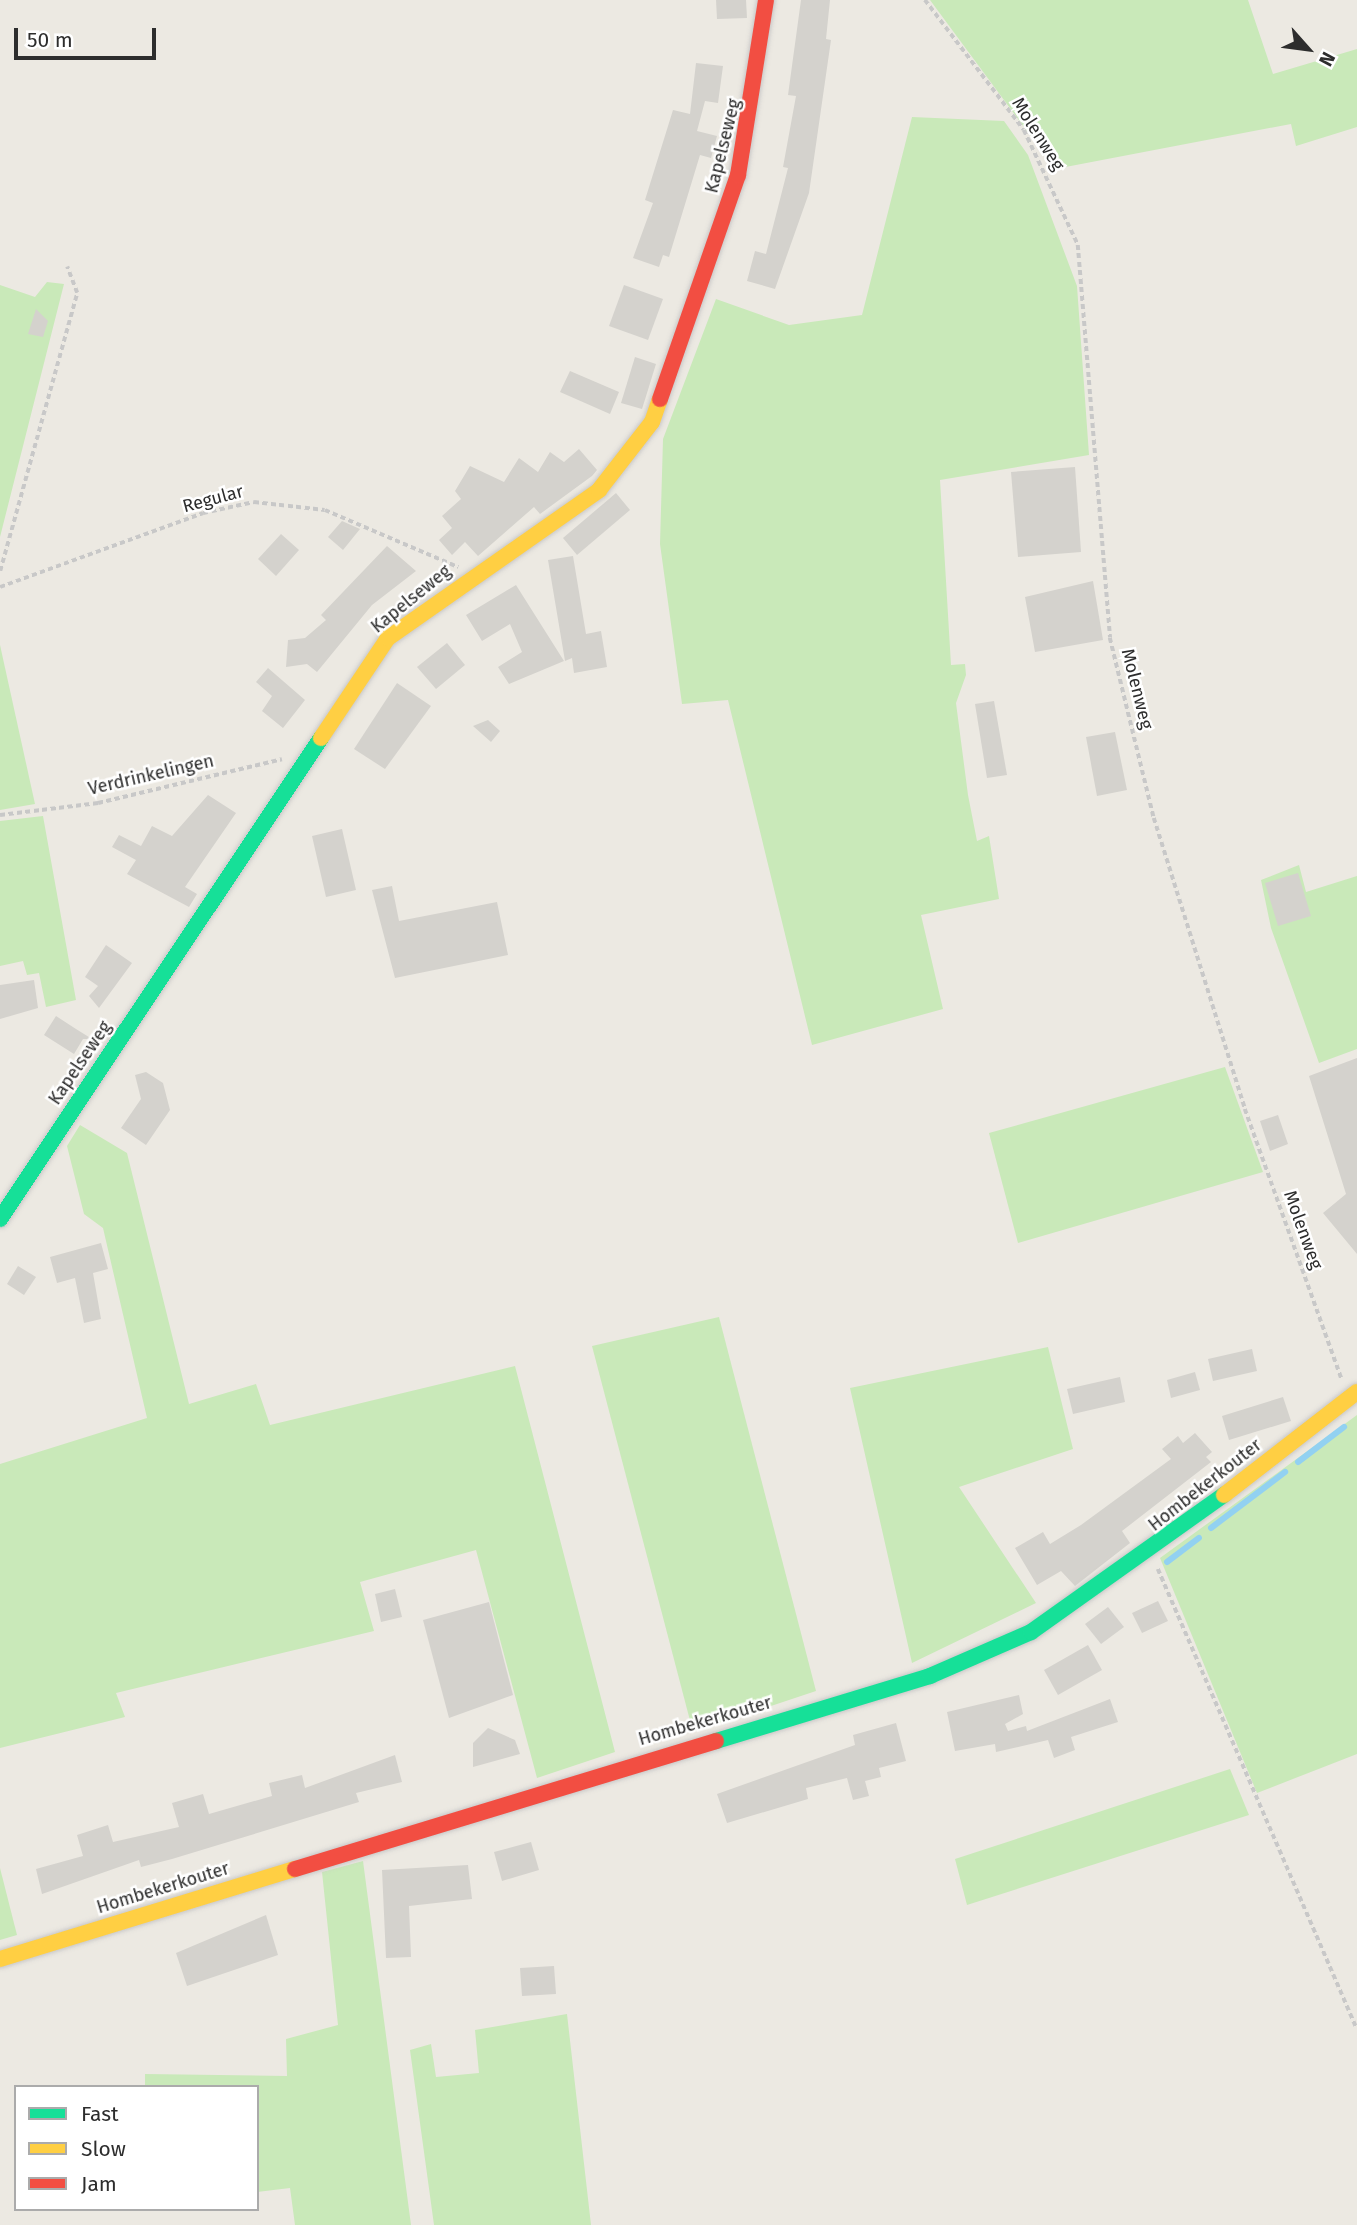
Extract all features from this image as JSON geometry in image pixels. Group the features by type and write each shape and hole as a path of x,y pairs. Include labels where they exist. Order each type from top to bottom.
{"street":[{"name":"Kapelseweg","path":"0,1219 307,752 388,638 470,577 599,490 652,422 738,175 766,0"},
{"name":"Hombekerkouter","path":"0,1959 930,1676 1031,1632 1149,1553 1353,1395"}],"path":[{"name":"Molenweg","path":"925,0 1024,130 1078,245 1110,638 1154,818 1245,1109 1353,1395"},
{"path":"0,571 77,293 67,267"},
{"name":"Regular","path":"0,586 203,513 254,502 325,510 455,564 470,577"},
{"name":"Verdrinkelingen","path":"1,814 98,803 307,752"},
{"path":"1149,1553 1357,2029"}],"green space":[{"path":"930,0 1248,0 1273,74 1357,49 1357,127 1296,146 1291,124 1055,169"},
{"path":"912,117 1004,121 1028,155 1077,286 1089,455 940,480 951,665 965,664 966,675 956,703 968,795 977,841 989,836 999,899 921,915 943,1009 812,1045 728,700 682,704 660,544 663,439 716,299 789,325 862,315"},
{"path":"47,282 64,284 0,537 0,285 35,297"},
{"path":"0,645 35,804 0,810"},
{"path":"43,816 76,1000 46,1007 39,973 27,975 23,961 0,966 0,821"},
{"path":"1299,865 1306,892 1357,876 1357,1049 1319,1063 1271,928 1261,880"},
{"path":"1225,1067 1263,1172 1018,1243 989,1133"},
{"path":"80,1125 127,1153 189,1404 256,1384 270,1425 515,1366 615,1752 537,1778 476,1550 360,1582 374,1631 116,1693 125,1717 0,1748 0,1464 147,1418 103,1228 84,1214 67,1146"},
{"path":"719,1317 816,1691 693,1732 592,1346"},
{"path":"1048,1347 1073,1449 959,1487 1036,1603 912,1663 850,1388"},
{"path":"1357,1415 1357,1754 1257,1793 1160,1558"},
{"path":"1230,1769 1249,1815 967,1905 955,1859"},
{"path":"363,1861 411,2225 295,2225 290,2188 259,2192 259,2085 145,2085 145,2074 287,2076 286,2039 338,2025 322,1872"},
{"path":"0,1868 17,1935 0,1940"},
{"path":"567,2014 591,2225 434,2225 410,2050 431,2044 436,2077 479,2073 475,2030"}],"building":[{"path":"716,0 746,0 747,18 717,19"},
{"path":"801,0 830,0 826,39 831,40 809,193 775,289 747,281 755,251 766,254 788,168 783,167 796,96 788,95"},
{"path":"696,63 723,66 718,103 705,101 697,131 717,136 711,158 700,155 669,257 663,255 659,267 633,258 653,203 645,200 673,110 690,114"},
{"path":"624,285 663,299 648,340 609,326"},
{"path":"36,309 48,321 43,337 28,334"},
{"path":"635,357 656,364 642,409 621,403"},
{"path":"570,371 619,392 610,414 560,392"},
{"path":"579,449 597,470 592,476 540,514 534,507 478,556 465,542 452,555 439,540 452,528 442,516 461,499 455,491 470,466 504,482 519,458 538,472 550,452 564,462"},
{"path":"1075,467 1081,552 1018,557 1011,472"},
{"path":"616,493 630,510 577,555 563,538"},
{"path":"342,521 360,529 343,550 328,537"},
{"path":"281,534 299,550 276,576 258,559"},
{"path":"387,546 416,571 372,605 317,672 307,664 286,667 288,640 305,638 326,620 321,615"},
{"path":"573,556 586,634 601,631 607,667 574,673 572,658 565,661 548,560"},
{"path":"1093,581 1103,640 1035,652 1025,597"},
{"path":"516,585 564,661 509,684 498,667 522,652 510,624 482,641 466,615"},
{"path":"447,643 465,665 436,689 417,667"},
{"path":"268,668 305,700 283,728 262,711 272,696 256,682"},
{"path":"397,683 431,706 385,769 354,749"},
{"path":"994,701 1007,775 987,778 975,704"},
{"path":"488,720 500,731 491,742 473,726"},
{"path":"1115,732 1127,790 1097,796 1086,737"},
{"path":"208,795 236,813 185,887 197,894 189,907 127,874 136,860 112,847 119,835 141,846 152,826 172,836"},
{"path":"342,829 356,890 326,897 312,836"},
{"path":"1298,873 1311,916 1278,926 1265,883"},
{"path":"392,886 399,921 497,902 508,955 395,978 372,890"},
{"path":"106,945 132,963 99,1008 89,996 98,986 85,977"},
{"path":"34,980 38,1008 0,1019 0,985"},
{"path":"56,1016 92,1039 83,1039 74,1054 44,1035"},
{"path":"1357,1058 1357,1254 1323,1213 1346,1194 1309,1076"},
{"path":"146,1072 163,1083 170,1110 146,1145 121,1128 141,1099 135,1075"},
{"path":"1278,1115 1288,1144 1270,1151 1260,1121"},
{"path":"101,1243 108,1269 93,1273 101,1319 84,1323 75,1278 57,1283 50,1257"},
{"path":"18,1266 36,1277 24,1295 7,1284"},
{"path":"1252,1349 1257,1371 1213,1381 1208,1359"},
{"path":"1195,1372 1200,1390 1171,1398 1167,1380"},
{"path":"1120,1377 1125,1402 1073,1414 1067,1389"},
{"path":"1283,1397 1291,1421 1229,1440 1222,1416"},
{"path":"1195,1433 1212,1452 1206,1457 1211,1462 1122,1531 1130,1543 1075,1586 1061,1571 1037,1585 1015,1548 1043,1532 1050,1544 1081,1525 1171,1459 1162,1449 1178,1436 1183,1443"},
{"path":"395,1589 402,1617 381,1622 375,1594"},
{"path":"1158,1601 1168,1621 1142,1633 1132,1613"},
{"path":"489,1602 513,1695 449,1718 423,1620"},
{"path":"1108,1607 1124,1627 1101,1644 1085,1624"},
{"path":"1088,1645 1102,1670 1058,1695 1044,1670"},
{"path":"1019,1695 1023,1714 1005,1724 1008,1731 1026,1726 1027,1731 1110,1699 1118,1722 1071,1737 1075,1750 1054,1758 1048,1740 996,1752 995,1744 955,1751 947,1712"},
{"path":"896,1723 906,1761 879,1768 881,1777 865,1781 869,1796 853,1800 847,1778 806,1788 808,1799 727,1823 717,1794 855,1745 853,1735"},
{"path":"488,1728 515,1740 520,1754 473,1767 473,1743"},
{"path":"395,1755 402,1782 356,1793 359,1802 172,1859 141,1867 139,1860 42,1894 36,1869 83,1856 77,1835 108,1825 113,1842 179,1827 172,1803 203,1794 209,1814 272,1796 269,1783 302,1775 305,1788"},
{"path":"531,1842 539,1870 502,1881 494,1852"},
{"path":"468,1865 472,1899 409,1906 411,1957 386,1958 382,1870"},
{"path":"266,1915 278,1955 187,1986 176,1953"},
{"path":"554,1966 556,1994 522,1996 520,1968"}],"waterway":[{"path":"1298,1462 1344,1427"},
{"path":"1211,1528 1285,1472"},
{"path":"1167,1562 1199,1538"}],"traffic: fast":[{"path":"0,1219 321,738"},
{"path":"716,1741 930,1676 1031,1632 1224,1495"}],"traffic: slow":[{"path":"321,738 388,638 599,490 652,422 660,399"},
{"path":"1224,1495 1357,1392"},
{"path":"0,1959 295,1869"}],"traffic: jam":[{"path":"660,399 738,175 766,0"},
{"path":"295,1869 716,1741"}]}
